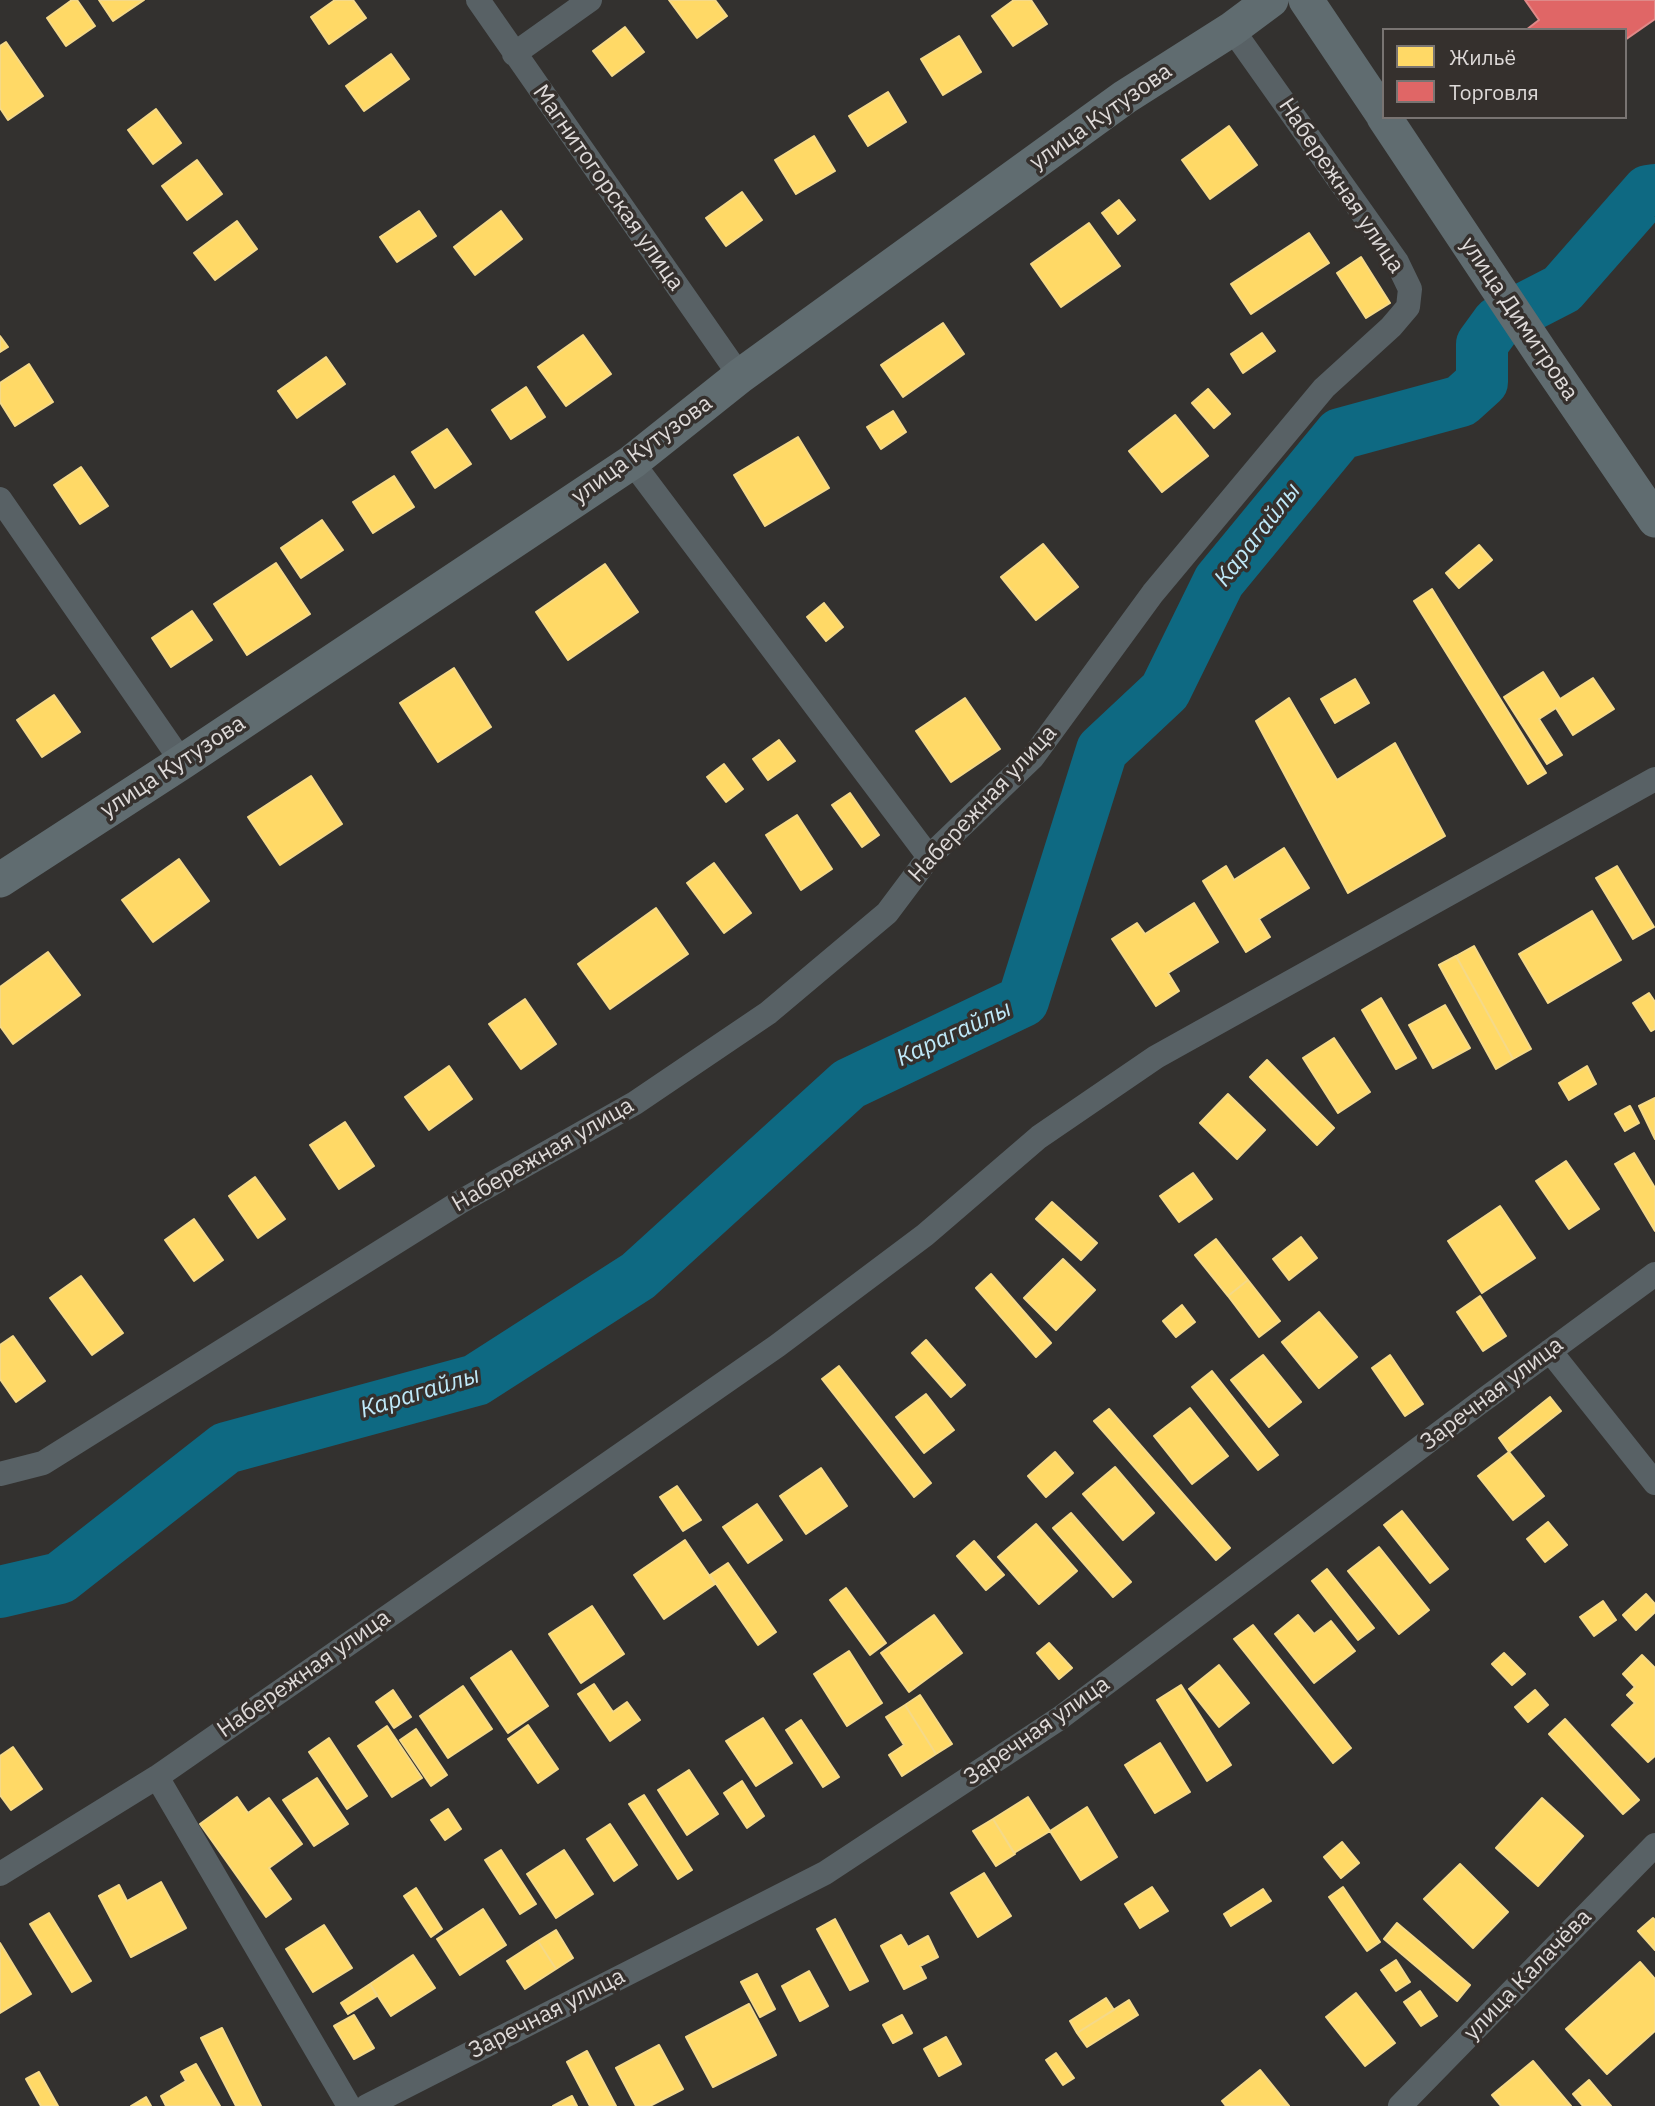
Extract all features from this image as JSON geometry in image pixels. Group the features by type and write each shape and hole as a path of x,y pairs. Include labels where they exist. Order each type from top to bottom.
{"main road":[{"name":"улица Кутузова","path":"0,880 632,462 740,376 1125,97 1232,29 1271,0"},
{"name":"улица Димитрова","path":"1306,0 1382,114"},
{"name":"улица Димитрова","path":"1385,119 1655,520"}],"street":[{"name":"Магнитогорская улица","path":"478,0 740,376"},
{"path":"514,54 590,0"},
{"name":"Набережная улица","path":"0,1474 43,1464 460,1202 635,1103 768,1013 887,913 929,857 1033,757 1170,573 1324,388 1391,327 1408,307 1410,289 1397,262 1232,29"},
{"path":"632,462 929,857"},
{"path":"0,499 182,762"},
{"name":"Набережная улица","path":"0,1874 158,1777 777,1346 925,1235 1039,1137 1156,1057 1655,779"},
{"name":"Заречная улица","path":"367,2106 825,1873 1060,1718 1655,1274"},
{"path":"1550,1351 1655,1483"},
{"path":"158,1777 349,2106"},
{"name":"улица Калачёва","path":"1400,2106 1655,1845"}],"building: Жильё":[{"path":"72,0 77,0 95,26 66,46 47,18"},
{"path":"99,0 144,0 113,21"},
{"path":"335,0 353,0 366,18 329,44 311,17"},
{"path":"669,0 715,0 727,16 697,38"},
{"path":"1014,0 1031,0 1047,24 1013,46 992,16"},
{"path":"625,27 644,52 612,76 593,51"},
{"path":"959,36 981,72 943,95 921,59"},
{"path":"6,42 43,96 8,120 0,108 0,46"},
{"path":"391,54 409,79 364,111 346,86"},
{"path":"888,92 906,122 868,146 849,116"},
{"path":"156,109 181,143 153,164 128,130"},
{"path":"1229,126 1257,165 1210,199 1182,160"},
{"path":"814,136 835,171 796,194 775,160"},
{"path":"197,160 222,194 187,220 162,186"},
{"path":"742,192 762,220 726,246 706,218"},
{"path":"1119,200 1135,220 1118,234 1102,213"},
{"path":"419,211 436,236 397,262 380,237"},
{"path":"501,211 522,239 475,275 454,247"},
{"path":"237,221 257,249 215,280 194,253"},
{"path":"1089,223 1120,266 1061,307 1031,264"},
{"path":"1309,233 1329,263 1251,314 1231,284"},
{"path":"1361,257 1390,303 1366,318 1337,273"},
{"path":"943,323 964,354 903,397 881,365"},
{"path":"1262,333 1275,351 1243,373 1231,354"},
{"path":"583,335 611,374 566,406 538,367"},
{"path":"0,336 8,347 0,352"},
{"path":"326,357 345,384 297,418 278,391"},
{"path":"29,364 53,402 15,426 0,402 0,383"},
{"path":"526,387 545,417 511,439 492,410"},
{"path":"1208,389 1230,414 1214,428 1192,403"},
{"path":"893,411 906,432 881,449 867,427"},
{"path":"1175,415 1208,456 1162,492 1129,451"},
{"path":"447,429 471,464 435,488 412,452"},
{"path":"798,437 829,488 765,526 734,475"},
{"path":"81,467 108,506 80,524 54,485"},
{"path":"394,476 414,507 373,533 353,502"},
{"path":"322,520 343,550 301,578 281,548"},
{"path":"1043,544 1078,587 1036,620 1001,577"},
{"path":"1479,545 1492,560 1459,588 1446,573"},
{"path":"276,563 310,614 247,655 214,604"},
{"path":"605,564 638,612 568,660 536,612"},
{"path":"1432,589 1546,773 1528,784 1414,601"},
{"path":"824,603 843,627 826,641 807,617"},
{"path":"192,611 212,640 171,667 152,638"},
{"path":"454,668 491,727 438,762 400,703"},
{"path":"1543,672 1560,699 1593,678 1614,709 1573,735 1556,708 1539,719 1562,755 1547,764 1504,697"},
{"path":"1355,679 1369,703 1335,723 1321,699"},
{"path":"54,695 80,732 42,757 17,720"},
{"path":"965,698 1000,749 951,782 916,731"},
{"path":"1289,698 1337,780 1395,743 1445,836 1348,893 1256,721"},
{"path":"779,740 795,761 768,780 753,759"},
{"path":"724,764 743,789 726,802 707,777"},
{"path":"311,776 342,824 280,865 248,817"},
{"path":"850,793 879,835 862,847 832,805"},
{"path":"797,815 832,869 801,890 766,835"},
{"path":"1284,848 1309,888 1259,919 1270,937 1246,952 1203,881 1226,866 1234,880"},
{"path":"179,859 209,901 153,942 122,900"},
{"path":"714,863 751,913 724,933 687,883"},
{"path":"1617,866 1654,927 1633,939 1596,878"},
{"path":"1194,903 1218,942 1168,973 1179,991 1156,1006 1112,939 1137,923 1145,934"},
{"path":"656,908 688,954 610,1009 578,964"},
{"path":"1592,911 1621,960 1548,1003 1519,954"},
{"path":"1474,946 1531,1049 1513,1059 1456,956"},
{"path":"48,952 80,995 13,1044 0,1026 0,987"},
{"path":"1456,956 1513,1059 1496,1069 1439,965"},
{"path":"1649,993 1655,1002 1655,1029 1651,1031 1633,1003"},
{"path":"1381,998 1416,1058 1396,1069 1362,1010"},
{"path":"525,999 556,1044 521,1069 489,1024"},
{"path":"1445,1005 1470,1048 1433,1068 1409,1025"},
{"path":"1334,1038 1370,1092 1338,1113 1303,1058"},
{"path":"1267,1060 1334,1128 1317,1145 1250,1077"},
{"path":"449,1066 472,1099 429,1130 405,1097"},
{"path":"1587,1066 1596,1084 1569,1100 1559,1083"},
{"path":"1228,1094 1265,1130 1237,1159 1200,1123"},
{"path":"1655,1098 1655,1139 1639,1106"},
{"path":"1630,1106 1639,1123 1625,1131 1615,1114"},
{"path":"345,1122 374,1166 339,1189 310,1145"},
{"path":"1634,1153 1655,1188 1655,1231 1615,1164"},
{"path":"1566,1161 1599,1209 1569,1229 1536,1181"},
{"path":"1193,1173 1212,1199 1179,1222 1160,1196"},
{"path":"255,1177 285,1219 258,1238 229,1196"},
{"path":"1052,1202 1097,1243 1081,1260 1036,1219"},
{"path":"1500,1206 1535,1258 1482,1293 1448,1241"},
{"path":"194,1219 223,1260 194,1281 165,1240"},
{"path":"1301,1237 1317,1258 1289,1280 1273,1259"},
{"path":"1216,1239 1248,1280 1228,1296 1195,1255"},
{"path":"1063,1259 1095,1290 1056,1330 1024,1298"},
{"path":"991,1274 1051,1343 1036,1357 976,1288"},
{"path":"81,1276 123,1333 92,1355 50,1298"},
{"path":"1248,1280 1280,1321 1259,1337 1228,1296"},
{"path":"1480,1296 1506,1336 1483,1351 1457,1312"},
{"path":"1182,1305 1195,1322 1176,1337 1163,1321"},
{"path":"1319,1312 1357,1357 1319,1388 1282,1342"},
{"path":"13,1336 45,1381 16,1402 0,1379 0,1345"},
{"path":"926,1340 965,1385 951,1397 912,1353"},
{"path":"1263,1355 1301,1402 1269,1427 1231,1380"},
{"path":"1390,1355 1423,1404 1405,1416 1372,1368"},
{"path":"839,1366 931,1483 914,1497 822,1379"},
{"path":"1212,1371 1278,1455 1258,1470 1192,1387"},
{"path":"926,1394 954,1430 924,1453 896,1417"},
{"path":"1550,1397 1561,1411 1509,1452 1499,1438"},
{"path":"1190,1408 1228,1456 1192,1484 1154,1436"},
{"path":"1109,1409 1230,1548 1216,1560 1094,1421"},
{"path":"1055,1452 1073,1473 1046,1497 1028,1476"},
{"path":"1509,1452 1544,1496 1513,1520 1478,1476"},
{"path":"1115,1467 1154,1513 1123,1540 1083,1494"},
{"path":"821,1468 847,1506 806,1534 780,1496"},
{"path":"677,1486 701,1520 683,1531 660,1497"},
{"path":"757,1504 782,1540 748,1563 723,1527"},
{"path":"1402,1511 1448,1569 1430,1583 1384,1525"},
{"path":"1071,1513 1131,1582 1113,1597 1053,1528"},
{"path":"1548,1522 1567,1545 1545,1562 1527,1539"},
{"path":"1036,1524 1077,1571 1039,1604 998,1557"},
{"path":"685,1540 715,1584 664,1619 634,1575"},
{"path":"974,1541 1004,1575 986,1590 957,1556"},
{"path":"1379,1547 1429,1610 1399,1634 1348,1571"},
{"path":"728,1563 776,1632 758,1645 710,1575"},
{"path":"1327,1569 1374,1628 1358,1640 1312,1581"},
{"path":"846,1588 886,1643 870,1655 830,1600"},
{"path":"1646,1594 1655,1604 1655,1612 1636,1630 1623,1615"},
{"path":"1603,1601 1616,1620 1594,1636 1580,1617"},
{"path":"592,1606 624,1654 581,1683 549,1634"},
{"path":"934,1615 962,1653 909,1692 881,1653"},
{"path":"1298,1615 1314,1634 1331,1621 1355,1651 1314,1683 1275,1634"},
{"path":"1253,1625 1351,1748 1333,1763 1234,1639"},
{"path":"1049,1643 1072,1668 1059,1679 1037,1653"},
{"path":"511,1651 548,1706 508,1733 471,1678"},
{"path":"849,1651 882,1703 847,1726 814,1674"},
{"path":"1504,1653 1525,1674 1512,1685 1492,1664"},
{"path":"1642,1655 1655,1668 1655,1756 1648,1762 1612,1725 1635,1703 1627,1695 1635,1687 1623,1674"},
{"path":"1219,1665 1249,1703 1219,1727 1189,1689"},
{"path":"594,1684 613,1712 627,1702 640,1720 610,1741 578,1694"},
{"path":"1181,1685 1231,1765 1207,1781 1157,1700"},
{"path":"463,1686 492,1729 448,1758 420,1716"},
{"path":"393,1690 411,1717 394,1728 376,1702"},
{"path":"1535,1690 1548,1705 1528,1722 1515,1707"},
{"path":"920,1695 952,1744 936,1754 905,1705"},
{"path":"905,1705 936,1754 902,1776 889,1755 904,1745 886,1717"},
{"path":"763,1718 792,1763 756,1786 726,1741"},
{"path":"1565,1719 1639,1800 1623,1814 1549,1734"},
{"path":"801,1720 839,1777 823,1787 786,1730"},
{"path":"528,1725 558,1769 538,1783 508,1739"},
{"path":"387,1726 422,1778 392,1797 358,1746"},
{"path":"416,1729 447,1775 431,1786 400,1740"},
{"path":"329,1738 367,1796 347,1809 309,1752"},
{"path":"1160,1743 1190,1792 1155,1813 1125,1765"},
{"path":"13,1747 42,1789 11,1810 0,1795 0,1756"},
{"path":"689,1770 718,1814 687,1835 658,1790"},
{"path":"317,1778 348,1824 314,1846 283,1800"},
{"path":"742,1781 764,1816 747,1828 724,1793"},
{"path":"644,1795 692,1870 678,1879 629,1804"},
{"path":"237,1797 248,1813 269,1798 302,1844 269,1868 291,1899 266,1917 200,1824"},
{"path":"1028,1797 1050,1831 1014,1853 993,1819"},
{"path":"1542,1798 1583,1836 1538,1886 1496,1848"},
{"path":"1087,1807 1117,1857 1081,1880 1050,1831"},
{"path":"448,1809 461,1829 445,1840 431,1820"},
{"path":"993,1819 1015,1854 996,1866 973,1831"},
{"path":"610,1824 637,1865 614,1881 587,1839"},
{"path":"1342,1842 1359,1863 1341,1878 1324,1857"},
{"path":"501,1850 536,1904 520,1914 485,1860"},
{"path":"564,1850 593,1894 556,1918 527,1874"},
{"path":"1460,1864 1508,1912 1473,1948 1424,1899"},
{"path":"984,1873 1011,1916 978,1937 951,1893"},
{"path":"161,1882 186,1928 131,1957 99,1896 119,1885 127,1901"},
{"path":"1152,1887 1168,1911 1140,1928 1125,1904"},
{"path":"1343,1887 1380,1942 1367,1951 1329,1897"},
{"path":"416,1888 442,1929 431,1937 404,1896"},
{"path":"1263,1889 1271,1901 1231,1926 1224,1914"},
{"path":"483,1909 506,1945 460,1975 437,1939"},
{"path":"49,1913 91,1981 72,1992 30,1924"},
{"path":"1653,1918 1655,1920 1655,1950 1638,1931"},
{"path":"835,1919 868,1981 850,1990 817,1929"},
{"path":"1397,1923 1470,1985 1457,2001 1384,1939"},
{"path":"324,1925 352,1968 313,1992 286,1949"},
{"path":"556,1930 573,1958 556,1969 538,1941"},
{"path":"901,1935 908,1947 928,1936 938,1957 920,1966 926,1978 904,1989 881,1946"},
{"path":"538,1941 556,1969 525,1989 507,1961"},
{"path":"0,1943 31,1994 0,2013"},
{"path":"413,1955 435,1988 391,2016 370,1984"},
{"path":"1396,1960 1410,1982 1396,1991 1381,1970"},
{"path":"1640,1962 1655,1979 1655,2031 1607,2074 1566,2029"},
{"path":"809,1971 828,2006 800,2021 782,1986"},
{"path":"757,1974 775,2009 760,2017 741,1982"},
{"path":"370,1984 377,1996 348,2014 341,2003"},
{"path":"1420,1991 1437,2016 1421,2026 1404,2002"},
{"path":"1356,1993 1395,2043 1365,2066 1326,2017"},
{"path":"1106,1998 1114,2010 1077,2033 1070,2021"},
{"path":"1129,2000 1138,2015 1087,2047 1077,2033"},
{"path":"749,2004 776,2055 713,2087 686,2037"},
{"path":"354,2015 374,2048 354,2059 334,2026"},
{"path":"902,2015 912,2033 893,2043 883,2025"},
{"path":"222,2028 261,2106 236,2106 201,2038"},
{"path":"946,2037 961,2064 939,2076 924,2049"},
{"path":"659,2045 683,2089 650,2106 636,2106 616,2068"},
{"path":"587,2051 616,2106 590,2106 567,2062"},
{"path":"1056,2053 1074,2078 1063,2085 1046,2060"},
{"path":"1533,2061 1571,2106 1501,2106 1492,2095"},
{"path":"196,2064 220,2106 166,2106 161,2096 186,2081 181,2072"},
{"path":"1260,2070 1289,2106 1226,2106 1222,2101"},
{"path":"39,2072 58,2106 41,2106 26,2079"},
{"path":"1589,2080 1611,2106 1583,2106 1573,2094"},
{"path":"572,2096 577,2106 553,2106"},
{"path":"146,2097 151,2106 131,2106"}],"building: Торговля":[{"path":"1525,0 1655,0 1655,19 1627,39 1627,28 1529,28 1539,20"}],"waterway":[{"name":"Карагайлы","path":"0,1592 60,1578 226,1448 476,1380 638,1276 849,1084 1023,1001 1102,750 1165,691 1219,581 1340,434 1461,401 1482,382 1482,344 1498,322 1562,289 1648,191 1655,190"}]}
